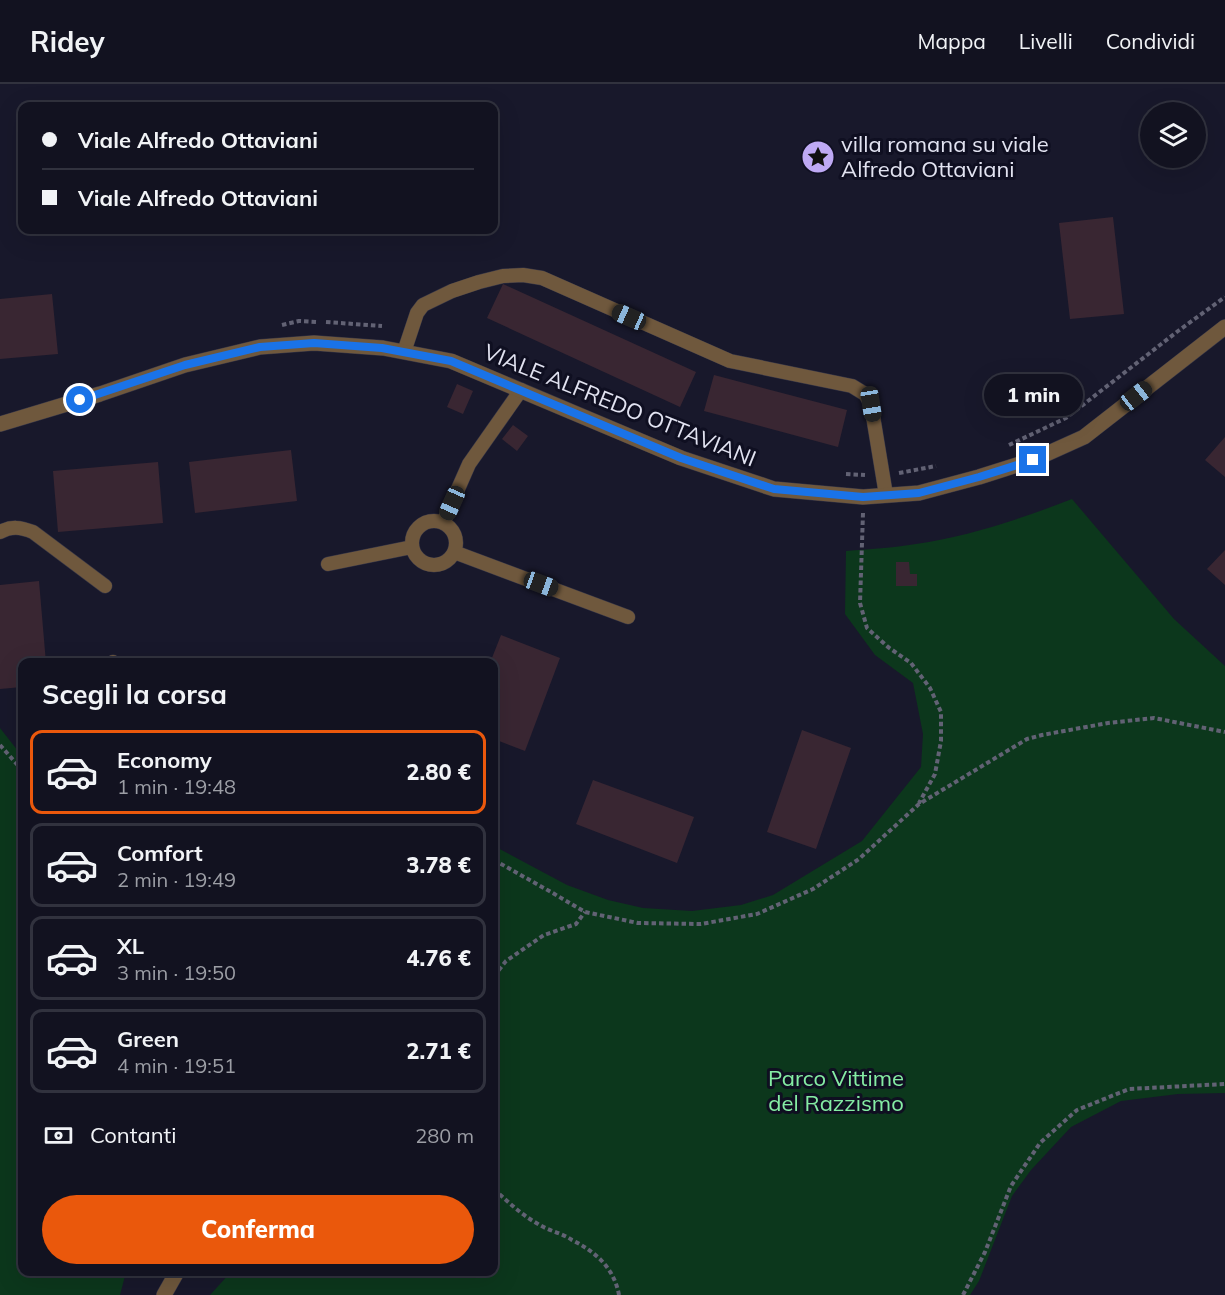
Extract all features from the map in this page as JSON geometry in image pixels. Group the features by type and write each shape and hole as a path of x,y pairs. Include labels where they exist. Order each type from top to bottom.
{"street":[{"name":"VIALE ALFREDO OTTAVIANI","path":"0,424 100,394 185,365 260,347 314,343 382,348 451,361 681,458 774,489 863,497 919,493 1033,460 1084,437 1225,327"},
{"path":"164,1295 175,1276"}],"lane":[{"path":"404,352 417,313 423,305 452,291 503,276 523,275 542,278 730,361 852,386 865,394 871,404 886,495"},
{"path":"443,523 469,464 521,390"},
{"path":"432,520 443,523 452,530 455,537 454,552 450,558 436,565 421,561 412,547 412,537 419,526 425,522 432,520"},
{"path":"0,532 11,527 33,531 105,586"},
{"path":"328,564 412,547"},
{"path":"454,552 628,617"}],"path":[{"path":"1003,448 1066,418 1225,297"},
{"path":"277,326 299,321 361,324 411,330"},
{"path":"839,474 882,476 938,466"},
{"path":"863,497 860,603 867,628 911,663 930,688 941,712 941,741 935,774 919,804"},
{"path":"498,862 585,912 638,923 701,924 757,914 813,889 859,859 919,804 1027,739 1108,723 1154,718 1225,732"},
{"path":"0,745 18,765"},
{"path":"498,971 507,961 544,935 576,924 585,912"},
{"path":"963,1295 985,1252 1011,1186 1040,1143 1077,1110 1130,1089 1225,1084"},
{"path":"498,1193 539,1225 572,1239 602,1260 617,1282 619,1295"}],"green space":[{"name":"Parco Vittime del Razzismo","path":"1072,499 1174,619 1225,666 1225,1093 1178,1094 1121,1101 1071,1127 1031,1170 1012,1196 979,1281 970,1295 210,1295 227,1276 498,1276 498,848 567,885 608,900 643,908 692,911 741,905 773,895 862,841 921,767 923,734 913,683 875,655 845,614 846,551 936,541 1014,520"},
{"path":"0,728 18,751 18,1276 125,1276 120,1295 0,1295"}],"building":[{"path":"1113,217 1124,314 1070,319 1059,223"},
{"path":"503,284 696,372 680,407 487,318"},
{"path":"52,294 58,354 0,359 0,299"},
{"path":"714,375 847,410 838,447 704,411"},
{"path":"457,384 473,391 463,414 447,407"},
{"path":"513,425 528,436 517,451 502,439"},
{"path":"1225,437 1225,477 1205,460"},
{"path":"291,450 297,501 195,513 189,462"},
{"path":"158,462 163,523 58,532 53,471"},
{"path":"1225,550 1225,585 1207,569"},
{"path":"896,562 909,562 910,574 917,574 917,586 896,586"},
{"path":"39,581 46,658 18,658 18,687 0,689 0,585"},
{"path":"501,635 560,658 525,751 498,741 498,658 492,658"},
{"path":"802,730 851,748 816,849 767,832"},
{"path":"593,780 694,817 677,863 576,824"}],"place":[{"name":"villa romana su viale Alfredo Ottaviani","path":"818,157"}],"route":[{"path":"80,400 185,365 260,347 314,343 382,348 451,361 681,458 774,489 863,497 919,493 1033,460"}]}
